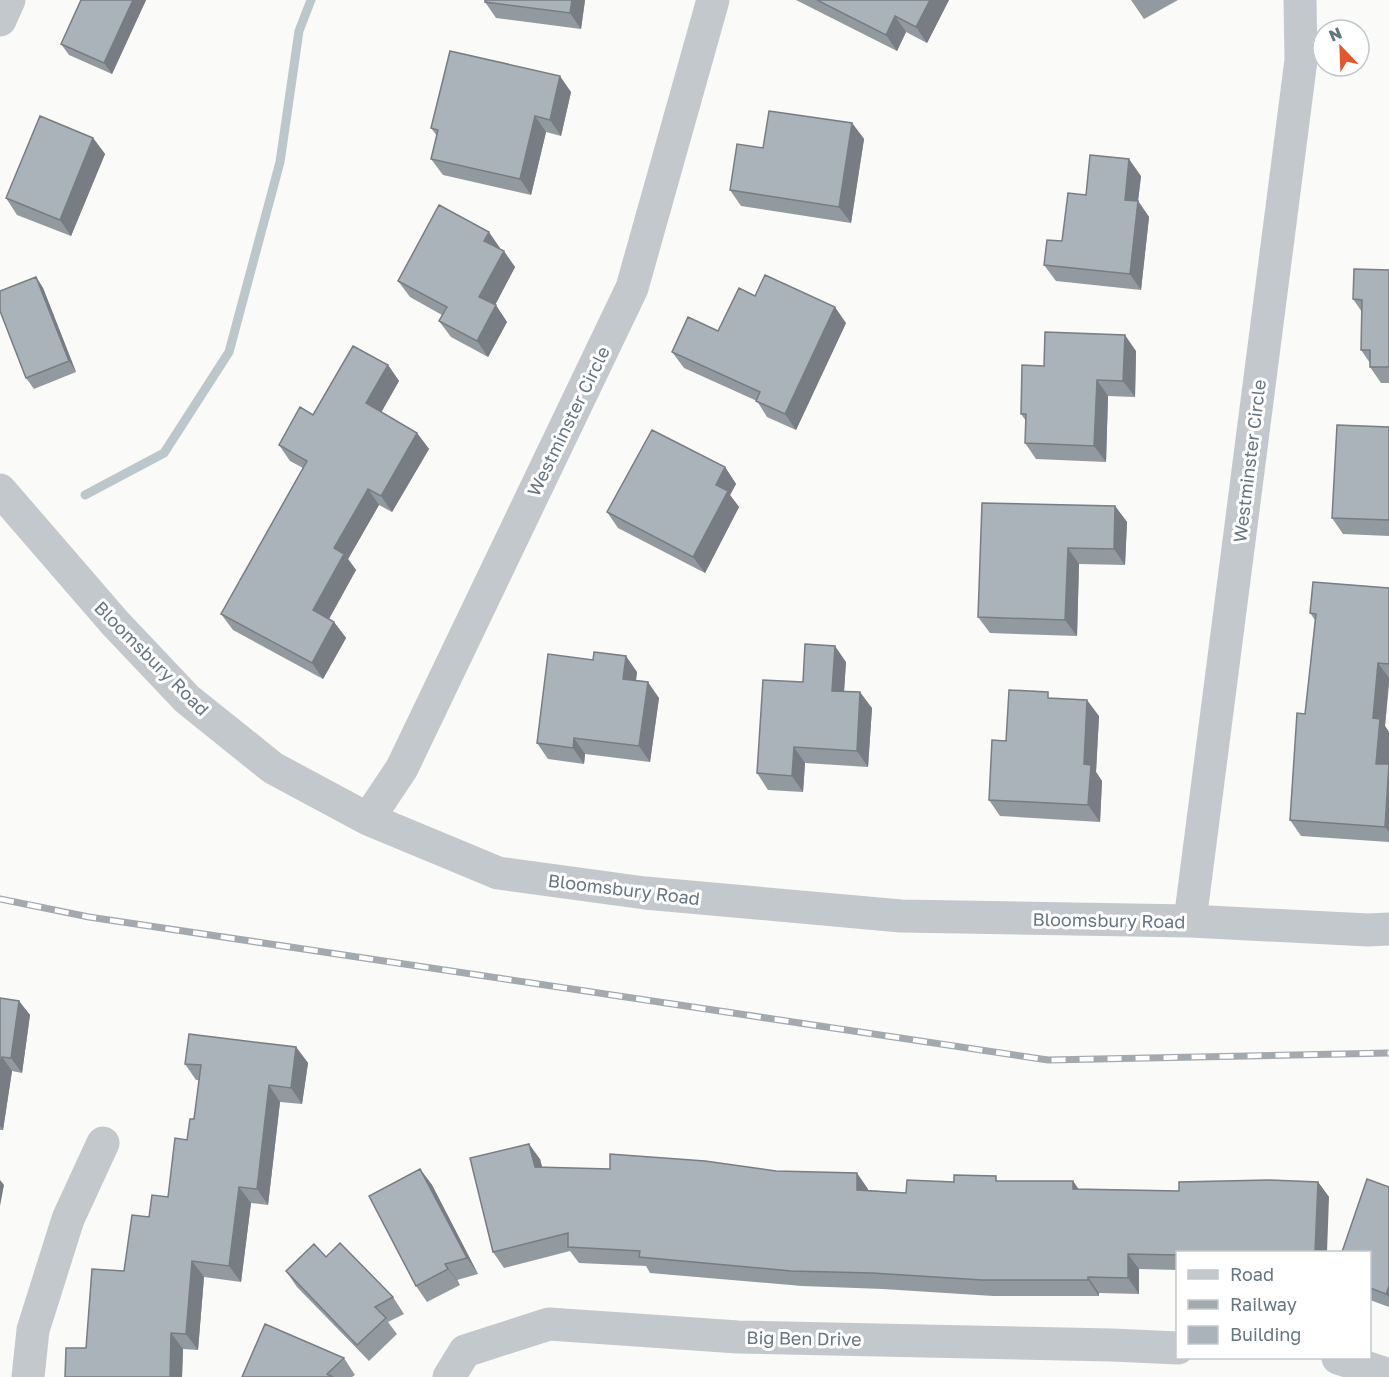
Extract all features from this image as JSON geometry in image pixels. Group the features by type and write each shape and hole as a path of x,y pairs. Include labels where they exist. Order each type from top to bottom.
{"street":[{"path":"0,20 9,0"},
{"name":"Westminster Circle","path":"368,819 402,768 632,288 713,0"},
{"name":"Westminster Circle","path":"1190,921 1301,60 1300,0"},
{"name":"Bloomsbury Road","path":"0,490 115,623 187,699 273,768 368,819 498,873 645,893 901,916 1190,921 1368,930 1389,929"},
{"path":"28,1377 33,1330 68,1219 103,1143"},
{"name":"Big Ben Drive","path":"449,1377 465,1351 549,1324 738,1337 1176,1348"},
{"path":"1341,1359 1389,1375"}],"building":[{"path":"81,0 133,0 104,63 61,44"},
{"path":"485,0 572,0 570,13 485,2"},
{"path":"817,0 930,0 916,27 895,16 886,35"},
{"path":"450,51 560,76 550,120 535,116 520,179 431,159 438,130 431,128"},
{"path":"769,111 852,123 839,207 730,190 737,144 763,148"},
{"path":"40,116 93,138 60,220 6,198"},
{"path":"1090,155 1129,159 1125,200 1138,201 1130,274 1044,265 1047,240 1062,241 1068,193 1086,195"},
{"path":"439,205 489,232 484,241 504,251 479,297 496,305 477,341 439,321 447,307 398,281"},
{"path":"1354,269 1389,270 1389,367 1370,367 1370,350 1361,350 1362,300 1353,299"},
{"path":"765,275 835,307 785,414 756,401 760,392 672,352 688,317 718,331 739,288 755,296"},
{"path":"36,277 69,361 26,378 0,311 0,291"},
{"path":"1045,332 1125,335 1123,381 1097,380 1094,446 1025,443 1026,414 1021,414 1022,365 1044,366"},
{"path":"353,346 388,365 366,403 417,433 381,496 368,489 334,548 344,554 313,610 334,622 312,663 221,614 307,461 279,445 300,407 313,415"},
{"path":"1337,425 1389,427 1389,520 1332,518"},
{"path":"652,430 725,467 716,485 728,491 693,557 607,512"},
{"path":"982,503 1115,506 1114,549 1068,548 1065,620 978,617"},
{"path":"1313,582 1389,588 1389,664 1378,663 1373,718 1380,719 1376,764 1389,764 1385,827 1290,820 1297,713 1305,714 1316,614 1310,613"},
{"path":"805,644 835,646 832,691 860,692 857,751 794,747 792,776 757,773 763,680 803,682"},
{"path":"594,652 626,656 623,679 648,682 639,746 574,738 573,748 537,743 548,654 593,660"},
{"path":"1009,690 1048,692 1048,698 1087,700 1084,764 1091,765 1088,805 989,800 992,740 1006,741"},
{"path":"0,998 19,1001 11,1058 2,1057 0,1068"},
{"path":"189,1034 296,1047 291,1088 269,1085 257,1189 239,1187 229,1266 192,1261 186,1334 171,1333 170,1377 65,1377 66,1348 86,1348 92,1269 124,1271 132,1215 149,1217 152,1195 168,1197 175,1138 187,1140 190,1119 194,1119 201,1065 185,1064"},
{"path":"529,1144 535,1167 610,1169 610,1154 705,1161 776,1171 857,1173 857,1190 906,1193 907,1180 954,1182 954,1175 996,1176 996,1181 1073,1181 1073,1189 1179,1191 1179,1182 1269,1180 1318,1182 1315,1251 1176,1251 1176,1255 1128,1254 1128,1278 1088,1277 1088,1280 982,1280 872,1273 791,1271 639,1257 640,1251 568,1247 568,1233 493,1252 470,1158"},
{"path":"420,1169 467,1258 445,1264 448,1269 416,1286 369,1196"},
{"path":"1367,1179 1389,1187 1389,1286 1386,1294 1371,1288 1371,1251 1342,1251"},
{"path":"340,1243 393,1297 375,1307 386,1318 357,1345 286,1271 314,1244 326,1257"},
{"path":"265,1324 344,1358 327,1374 333,1377 242,1377"}],"waterway":[{"path":"85,495 164,453 229,352 280,162 299,31 311,0"}],"railway":[{"path":"0,899 89,917 1048,1060 1389,1053"}]}
